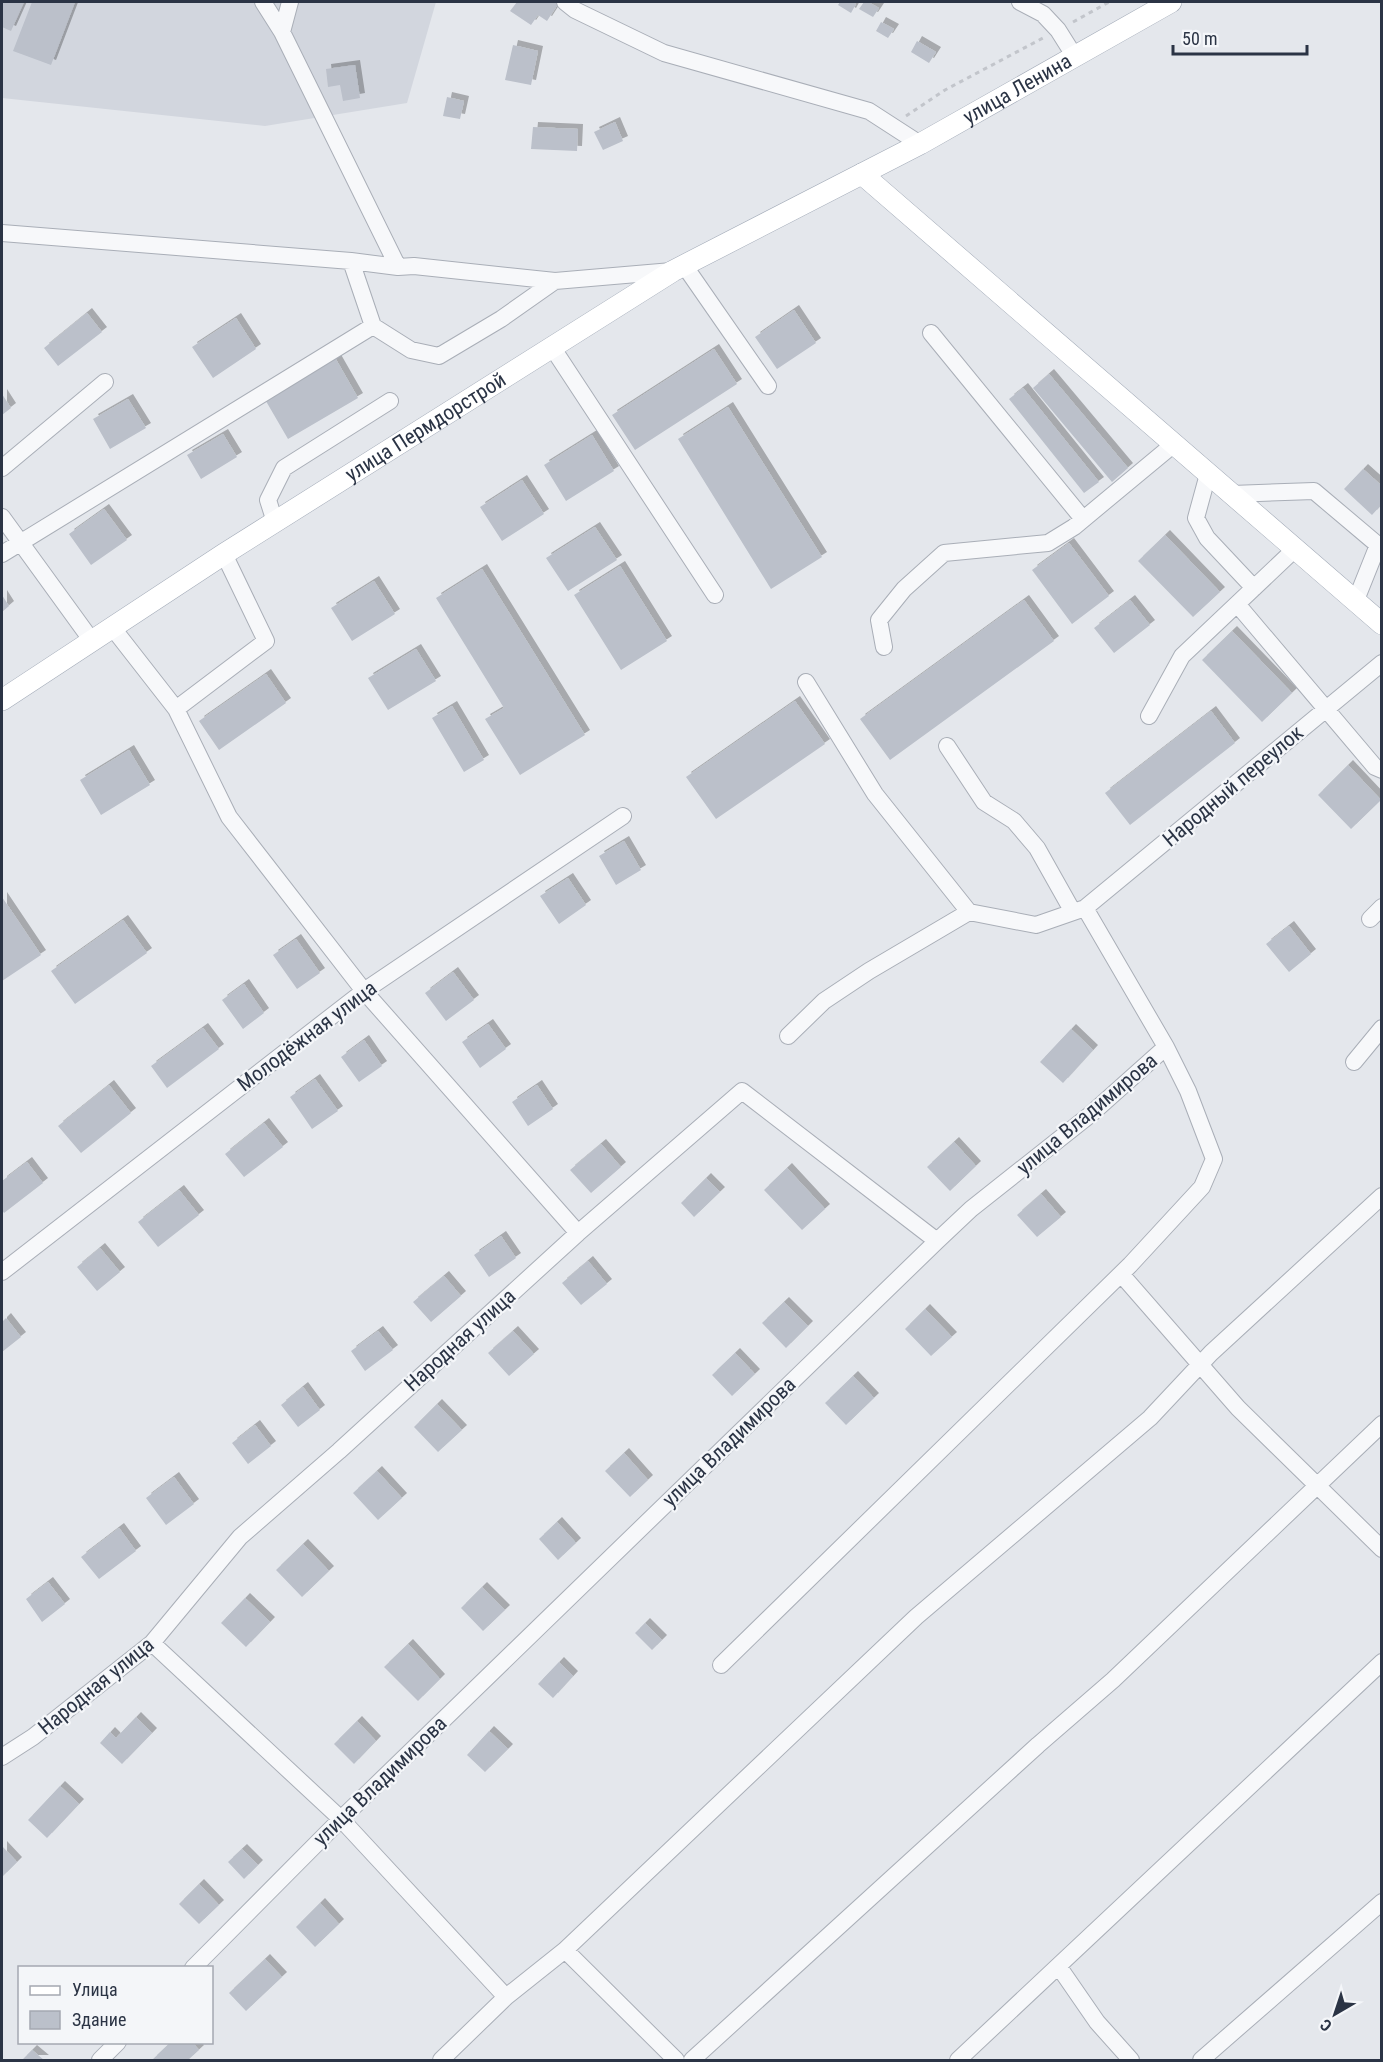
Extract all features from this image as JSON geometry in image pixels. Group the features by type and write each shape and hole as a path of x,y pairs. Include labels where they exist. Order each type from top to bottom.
{"main road":[{"name":"улица Ленина","path":"862,174 920,144 1171,2"},
{"name":"улица Пермдорстрой","path":"2,700 224,554 678,268 862,174"},
{"path":"862,174 1382,624"}],"street":[{"path":"263,2 282,32 398,267"},
{"path":"282,32 290,2"},
{"path":"565,2 575,10 664,53 869,111 920,144"},
{"path":"1020,2 1043,14 1058,30 1075,57"},
{"path":"2,234 351,261 398,267 414,266 555,281 678,268 768,386"},
{"path":"351,261 373,326 411,350 439,356 501,319 555,281"},
{"path":"2,554 373,326"},
{"path":"931,333 1083,519"},
{"path":"552,347 715,595"},
{"path":"2,468 105,382"},
{"path":"275,522 268,500 284,468 390,401"},
{"path":"884,647 879,620 904,589 944,553 1048,543 1083,519 1174,444"},
{"path":"1208,474 1196,518 1207,538 1254,588"},
{"path":"1232,494 1314,491 1378,545 1356,600"},
{"path":"2,517 92,641"},
{"path":"1149,716 1182,656 1295,549"},
{"path":"176,709 266,641 224,554"},
{"path":"1237,604 1375,767 1382,770"},
{"path":"112,627 176,709 228,817 364,991 578,1233"},
{"name":"Народный переулок","path":"1079,910 1382,663"},
{"path":"806,682 875,794 969,912"},
{"name":"улица Владимирова","path":"195,1966 341,1819 937,1241 971,1209 1091,1114 1166,1047 1037,848 1014,821 984,802 947,746"},
{"name":"Молодёжная улица","path":"2,1272 364,991 623,816"},
{"path":"788,1036 824,1001 869,971 969,912 1036,924 1079,910"},
{"path":"1354,1062 1382,1029"},
{"path":"721,1665 1121,1274 1202,1187 1214,1159 1188,1091 1166,1047"},
{"name":"Народная улица","path":"2,1757 33,1737 152,1643 240,1537 339,1451 578,1233 741,1091 937,1241"},
{"path":"441,2061 506,1997 565,1950 916,1617 1150,1418 1201,1364 1382,1196"},
{"path":"1121,1274 1238,1408 1382,1549"},
{"path":"692,2061 1029,1753 1113,1680 1382,1424"},
{"path":"152,1643 341,1819 506,1997"},
{"path":"958,2061 1382,1662"},
{"path":"1201,2061 1382,1902"},
{"path":"565,1950 676,2061"},
{"path":"1059,1967 1097,2022 1131,2061"},
{"path":"100,2061 117,2044"}],"path":[{"path":"892,126 945,90 1109,2"}],"shaded area":[{"path":"2,2 436,2 407,103 265,126 2,98"}],"building":[{"path":"2,2 24,2 11,31 2,27"},
{"path":"32,2 75,2 51,65 13,51"},
{"path":"517,2 554,2 558,4 547,21 538,15 531,25 510,11"},
{"path":"840,2 856,4 851,13 838,5"},
{"path":"864,2 879,8 873,17 859,9"},
{"path":"881,22 894,29 888,38 876,31"},
{"path":"917,41 936,52 929,63 911,52"},
{"path":"513,45 538,51 531,85 505,80"},
{"path":"355,65 360,98 343,101 340,85 328,87 326,69"},
{"path":"447,97 464,101 460,119 443,116"},
{"path":"615,122 623,141 603,150 594,132"},
{"path":"533,127 578,129 577,151 531,149"},
{"path":"794,310 816,343 777,369 755,337"},
{"path":"87,313 102,332 58,366 44,348"},
{"path":"236,318 256,349 213,378 192,347"},
{"path":"714,349 737,384 635,450 612,415"},
{"path":"334,356 358,398 288,439 263,396"},
{"path":"1049,374 1128,468 1112,482 1033,388"},
{"path":"1023,388 1099,482 1084,493 1009,399"},
{"path":"2,394 11,408 2,415"},
{"path":"128,399 146,428 110,449 93,419"},
{"path":"728,407 822,557 771,589 678,439"},
{"path":"223,434 237,457 201,479 187,455"},
{"path":"592,435 614,471 566,501 544,465"},
{"path":"1363,469 1382,486 1382,504 1372,515 1344,489"},
{"path":"522,480 544,514 502,541 480,507"},
{"path":"104,509 127,540 91,565 69,534"},
{"path":"595,527 617,560 568,591 546,558"},
{"path":"1165,535 1220,592 1193,617 1138,561"},
{"path":"1069,543 1109,596 1072,624 1032,570"},
{"path":"620,566 667,641 621,670 574,595"},
{"path":"482,569 585,735 520,775 485,719 504,708 436,598"},
{"path":"374,581 395,614 352,641 331,608"},
{"path":"2,595 9,606 2,612"},
{"path":"1024,600 1054,641 890,760 860,719"},
{"path":"1130,600 1150,625 1114,653 1094,628"},
{"path":"1232,631 1292,693 1262,722 1202,660"},
{"path":"416,649 436,681 388,710 368,678"},
{"path":"266,674 286,703 219,750 199,721"},
{"path":"795,701 825,744 716,819 686,777"},
{"path":"452,706 484,760 464,772 432,718"},
{"path":"1211,711 1235,743 1130,825 1105,793"},
{"path":"129,750 150,785 101,815 80,780"},
{"path":"1348,765 1381,800 1351,829 1318,795"},
{"path":"624,841 641,870 616,885 599,856"},
{"path":"568,878 586,905 559,924 540,896"},
{"path":"2,897 41,955 2,981"},
{"path":"123,920 147,953 75,1004 51,971"},
{"path":"1289,926 1311,954 1289,972 1266,944"},
{"path":"296,939 320,973 297,989 273,955"},
{"path":"453,972 474,1000 446,1021 425,993"},
{"path":"244,984 264,1013 243,1029 222,1000"},
{"path":"488,1024 506,1049 480,1068 462,1042"},
{"path":"203,1028 219,1049 167,1088 151,1066"},
{"path":"1071,1029 1093,1050 1063,1083 1040,1062"},
{"path":"364,1040 382,1066 359,1082 341,1057"},
{"path":"315,1079 338,1111 312,1129 290,1097"},
{"path":"109,1085 131,1113 81,1153 58,1126"},
{"path":"537,1085 553,1109 528,1126 512,1102"},
{"path":"264,1123 283,1147 244,1177 225,1154"},
{"path":"954,1142 976,1166 950,1191 927,1167"},
{"path":"601,1144 621,1167 591,1193 570,1170"},
{"path":"27,1162 43,1183 4,1213 2,1210 2,1181"},
{"path":"787,1168 825,1209 802,1230 764,1190"},
{"path":"706,1178 720,1192 694,1217 681,1203"},
{"path":"179,1190 199,1215 158,1247 138,1222"},
{"path":"1041,1194 1061,1217 1037,1237 1017,1215"},
{"path":"501,1236 516,1258 489,1277 474,1255"},
{"path":"100,1248 120,1272 97,1291 77,1267"},
{"path":"588,1261 607,1284 581,1305 562,1283"},
{"path":"444,1276 461,1296 431,1322 413,1302"},
{"path":"784,1302 808,1326 786,1348 762,1323"},
{"path":"925,1309 952,1337 931,1356 905,1329"},
{"path":"6,1318 21,1337 2,1352 2,1322"},
{"path":"378,1331 393,1350 365,1371 351,1351"},
{"path":"513,1331 534,1354 509,1376 488,1353"},
{"path":"735,1353 755,1374 732,1396 712,1375"},
{"path":"853,1376 874,1398 846,1425 825,1403"},
{"path":"303,1387 320,1410 298,1427 281,1405"},
{"path":"437,1404 462,1430 438,1452 414,1427"},
{"path":"255,1425 271,1446 248,1464 232,1443"},
{"path":"624,1453 648,1480 630,1497 605,1471"},
{"path":"377,1471 402,1498 378,1520 353,1493"},
{"path":"174,1477 194,1504 166,1525 146,1498"},
{"path":"557,1522 576,1543 558,1560 539,1539"},
{"path":"119,1528 136,1551 99,1579 81,1557"},
{"path":"303,1544 329,1571 302,1597 276,1570"},
{"path":"48,1582 65,1604 42,1622 26,1599"},
{"path":"482,1587 505,1610 483,1631 461,1608"},
{"path":"245,1598 270,1622 246,1647 221,1623"},
{"path":"645,1623 662,1640 652,1650 635,1633"},
{"path":"408,1644 440,1679 418,1701 384,1667"},
{"path":"559,1662 573,1676 553,1698 538,1684"},
{"path":"136,1717 152,1733 122,1764 100,1743 110,1732 116,1738"},
{"path":"357,1721 376,1741 354,1764 334,1744"},
{"path":"489,1731 508,1749 485,1772 467,1755"},
{"path":"60,1786 79,1804 47,1838 28,1820"},
{"path":"2,1846 17,1862 2,1877"},
{"path":"242,1849 258,1865 244,1879 228,1862"},
{"path":"199,1884 219,1905 199,1924 179,1904"},
{"path":"320,1903 339,1924 315,1947 296,1927"},
{"path":"265,1959 282,1977 246,2011 229,1993"},
{"path":"169,2044 194,2044 199,2050 188,2060 152,2060"},
{"path":"32,2050 44,2060 22,2060"}]}
